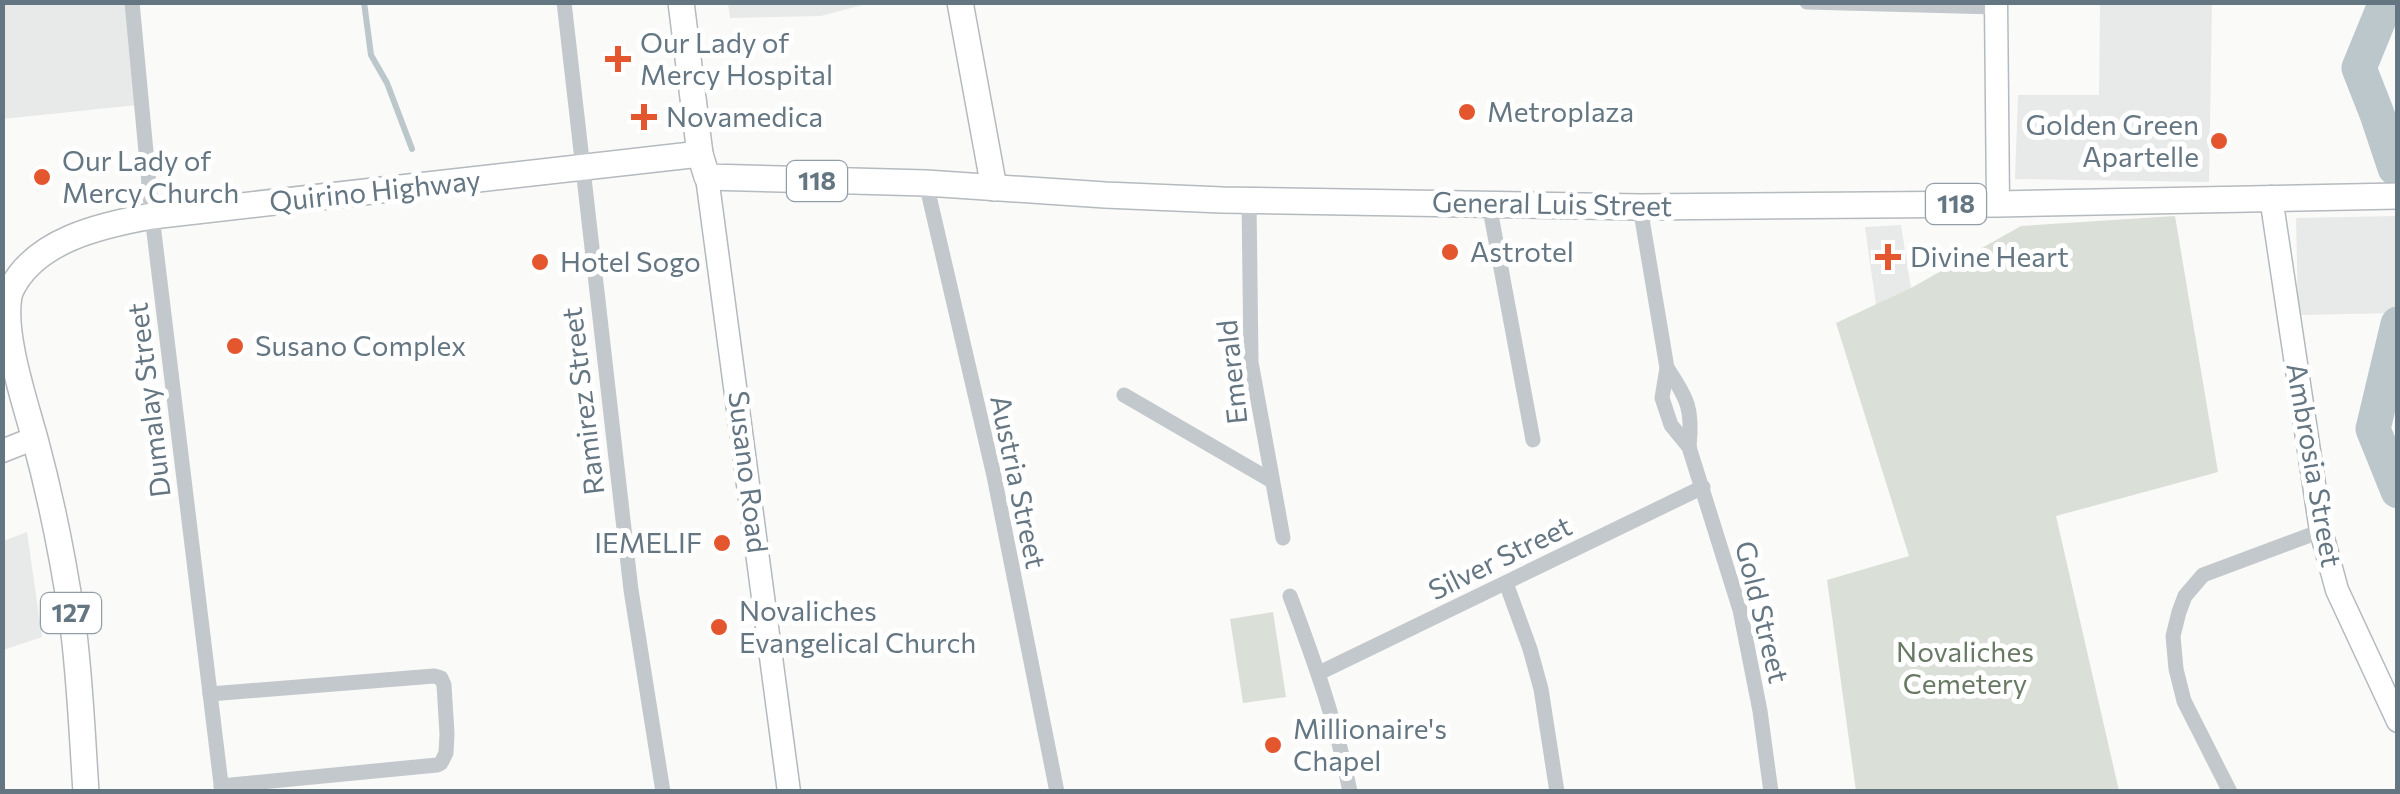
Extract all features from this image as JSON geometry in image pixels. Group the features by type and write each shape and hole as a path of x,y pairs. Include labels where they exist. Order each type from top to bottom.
{"main road":[{"path":"681,2 704,166"},
{"path":"960,2 994,188"},
{"name":"Quirino Highway","path":"86,792 72,619 54,520 8,338 6,291 30,265 52,248 95,229 152,216 582,168 704,166"},
{"name":"General Luis Street","path":"704,166 1105,195 1640,207 2398,196"}],"street":[{"name":"Dumalay Street","path":"132,2 152,216 221,789"},
{"name":"Ramirez Street","path":"564,2 631,590 664,792"},
{"path":"1807,2 1996,5 1998,204"},
{"name":"Susano Road","path":"704,166 789,792"},
{"name":"Austria Street","path":"926,184 994,476 1056,792"},
{"name":"Ambrosia Street","path":"2272,197 2321,531 2337,590 2398,721"},
{"name":"Emerald","path":"1249,200 1251,362 1282,538"},
{"path":"1489,204 1533,440"},
{"name":"Gold Street","path":"1640,207 1667,368 1662,398 1671,425 1689,448 1744,626 1771,792"},
{"path":"1124,395 1272,481"},
{"path":"2,452 35,438"},
{"name":"Silver Street","path":"1319,673 1703,487"},
{"path":"2230,792 2184,702 2174,636 2179,612 2185,596 2203,575 2321,531"},
{"path":"1506,583 1541,689 1557,792"},
{"path":"1290,596 1319,673 1350,792"},
{"path":"210,694 434,676 441,678 444,685 446,753 442,763 221,789"}],"shaded area":[{"path":"728,2 870,3 821,16 730,18"},
{"path":"3,3 125,3 137,105 3,119"},
{"path":"2100,3 2212,3 2209,182 2015,179 2018,95 2099,95"},
{"path":"2395,216 2397,313 2298,315 2296,218"},
{"name":"Divine Heart","path":"1901,225 1911,288 1876,305 1865,227"},
{"path":"27,532 42,637 3,650 3,541"}],"green space":[{"name":"Novaliches Cemetery","path":"2175,216 2218,472 2056,516 2119,791 1856,791 1827,580 1909,556 1836,323 1911,288 2021,226"},
{"path":"1273,612 1286,697 1243,703 1230,619"}],"waterway":[{"path":"364,2 371,55 387,83 412,149"},
{"path":"2386,2 2359,68 2395,168"},
{"path":"2398,324 2373,429 2398,491"}],"place":[{"name":"Our Lady of Mercy Hospital","path":"618,59"},
{"name":"Metroplaza","path":"1467,112"},
{"name":"Novamedica","path":"644,117"},
{"name":"Golden Green Apartelle","path":"2219,141"},
{"name":"Our Lady of Mercy Church","path":"42,177"},
{"name":"Astrotel","path":"1450,252"},
{"name":"Divine Heart","path":"1888,257"},
{"name":"Hotel Sogo","path":"540,262"},
{"name":"Susano Complex","path":"235,346"},
{"name":"IEMELIF","path":"722,543"},
{"name":"Novaliches Evangelical Church","path":"719,627"},
{"name":"Millionaire's Chapel","path":"1273,745"}]}
